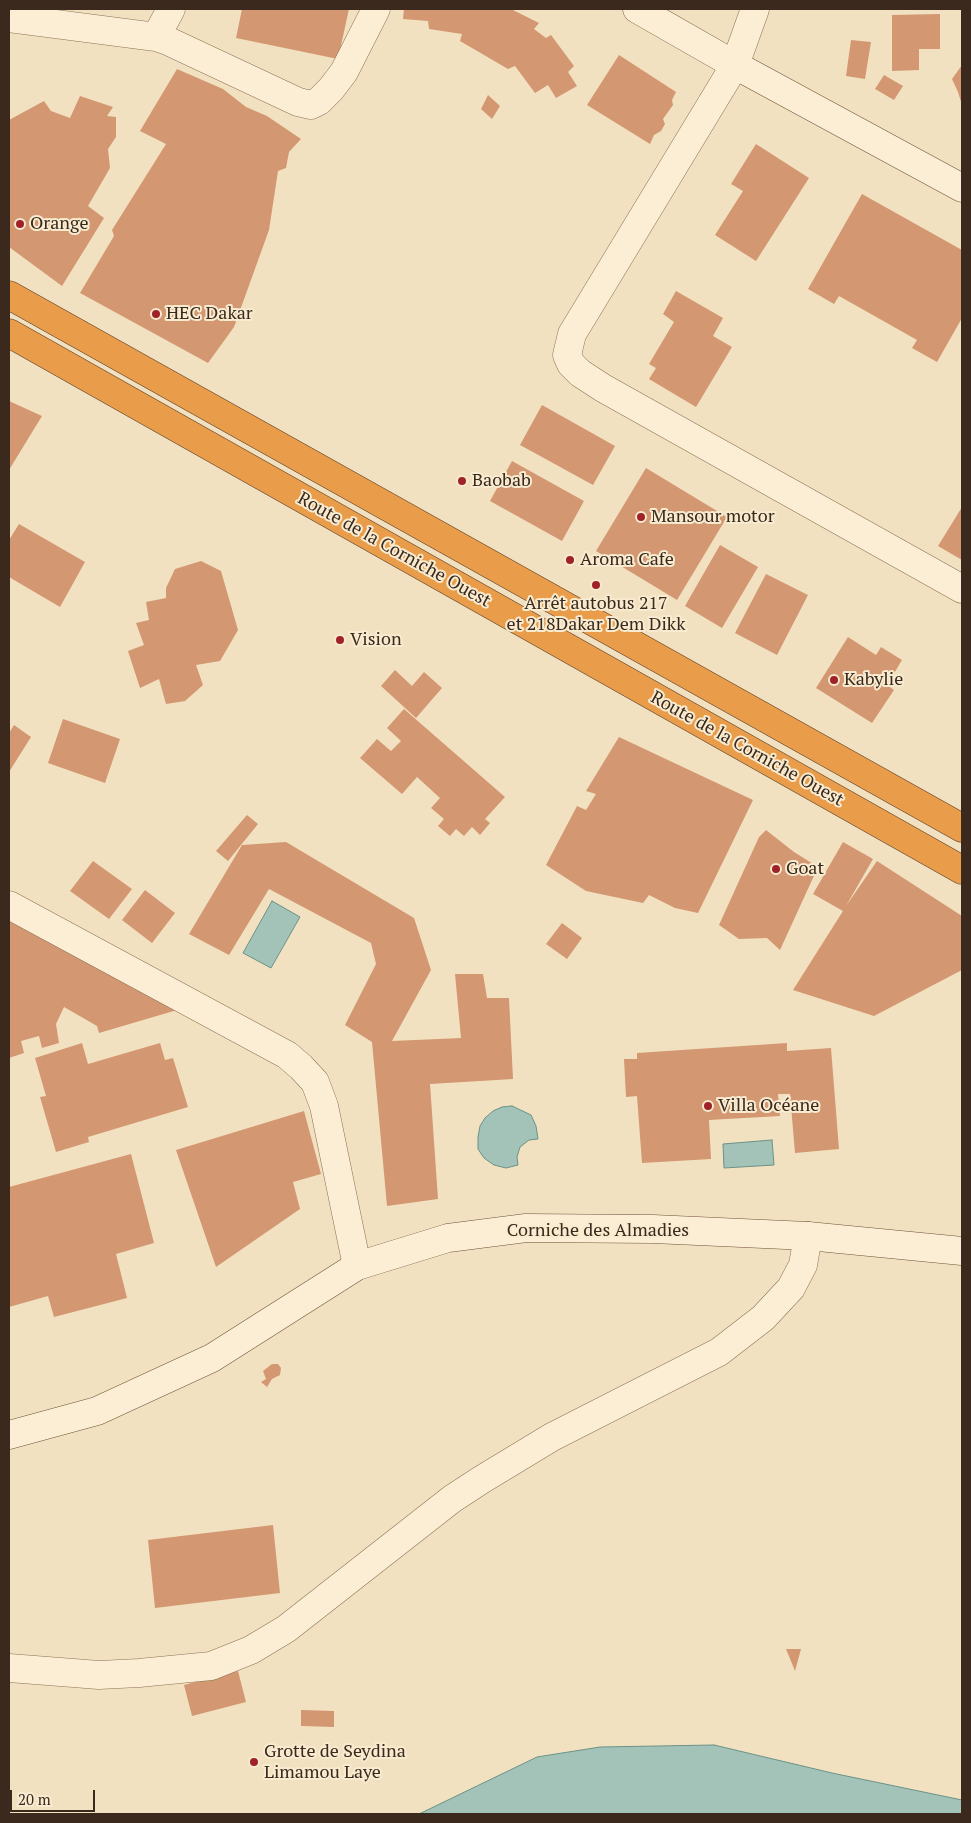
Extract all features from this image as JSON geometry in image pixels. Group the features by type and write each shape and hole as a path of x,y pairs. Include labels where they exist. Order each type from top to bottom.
{"highway":[{"name":"Route de la Corniche Ouest","path":"9,295 962,828"},
{"name":"Route de la Corniche Ouest","path":"9,333 962,870"}],"street":[{"path":"156,38 170,9"},
{"path":"9,18 168,41 298,102 312,105 331,90 344,72 376,9"},
{"path":"637,9 962,188"},
{"path":"755,9 736,65 572,334 567,355 571,364 580,373 603,388 962,589"},
{"path":"9,905 287,1055 301,1067 315,1082 324,1106 357,1266"},
{"name":"Corniche des Almadies","path":"9,1435 97,1410 212,1358 357,1266 448,1238 526,1228 653,1228 808,1236 962,1251"},
{"path":"9,1668 99,1675 139,1674 211,1666 251,1650 286,1629 452,1499 481,1480 552,1436 719,1352 763,1318 791,1288 803,1265 808,1236"}],"water":[{"path":"272,901 300,917 271,968 243,953"},
{"path":"512,1106 531,1115 536,1126 538,1139 529,1140 520,1147 517,1157 518,1165 506,1168 494,1165 484,1158 478,1149 478,1137 480,1126 485,1118 493,1111 502,1107"},
{"path":"772,1140 774,1165 724,1168 723,1144"},
{"path":"714,1745 832,1773 962,1800 962,1814 419,1814 537,1757 600,1747"}],"building":[{"path":"242,9 349,9 338,59 236,38"},
{"path":"404,9 511,9 539,23 534,29 546,38 551,35 574,66 568,72 577,86 556,98 548,85 535,93 515,66 508,69 460,41 462,34 429,29 428,21 403,19"},
{"path":"940,14 940,49 919,49 919,70 892,71 892,15"},
{"path":"851,40 871,42 865,79 846,76"},
{"path":"619,55 676,92 672,100 673,105 663,119 665,124 661,131 654,135 650,144 587,105"},
{"path":"962,65 962,105 952,79"},
{"path":"177,69 223,89 246,107 267,116 301,139 289,152 286,168 278,171 269,230 234,327 208,363 80,293 114,236 112,230 166,144 140,131"},
{"path":"884,75 903,86 894,100 875,89"},
{"path":"488,95 500,106 492,119 481,109"},
{"path":"80,96 113,107 107,116 116,117 116,137 108,149 110,168 88,206 104,218 62,286 9,247 9,120 44,101 51,111 70,118"},
{"path":"756,144 809,178 756,261 715,235 743,191 731,184"},
{"path":"862,194 962,250 962,318 937,362 912,348 917,340 839,296 834,304 808,289"},
{"path":"676,291 723,318 713,336 732,347 696,407 649,379 656,368 649,364 674,322 663,314"},
{"path":"9,401 42,416 9,470"},
{"path":"542,405 615,446 593,485 520,445"},
{"path":"512,461 584,501 562,541 490,501"},
{"path":"646,468 727,517 677,600 596,551"},
{"path":"962,507 962,560 938,546"},
{"path":"19,524 85,562 60,607 9,577 9,540"},
{"path":"720,545 758,567 722,628 685,606"},
{"path":"201,561 221,571 238,630 220,661 196,665 203,685 185,701 166,704 159,679 140,688 128,651 144,645 136,623 149,620 146,602 166,598 166,588 175,569"},
{"path":"766,574 808,595 777,655 735,633"},
{"path":"848,637 876,655 881,647 902,660 887,685 894,690 872,723 816,688"},
{"path":"395,670 412,686 424,672 442,688 416,718 381,686"},
{"path":"404,709 505,797 485,819 490,823 480,835 472,827 464,836 456,829 450,836 438,826 444,819 431,808 440,798 417,777 402,794 360,758 377,739 391,751 401,741 387,728"},
{"path":"63,719 120,739 105,783 48,763"},
{"path":"14,725 31,737 9,772 9,733"},
{"path":"619,737 753,800 698,913 675,908 649,895 643,903 586,891 546,865 577,806 586,810 596,794 586,791"},
{"path":"247,815 258,824 228,861 216,851"},
{"path":"766,830 794,852 818,867 780,950 767,938 739,939 719,925 759,837"},
{"path":"286,842 414,918 431,970 392,1041 461,1038 455,974 483,974 487,998 509,998 513,1079 430,1084 438,1199 387,1206 372,1042 345,1025 376,964 371,943 269,889 229,955 189,934 242,845"},
{"path":"843,842 873,859 846,906 877,861 962,916 962,970 874,1016 793,990 843,911 813,894"},
{"path":"93,861 132,889 109,919 70,891"},
{"path":"145,890 175,913 152,943 122,920"},
{"path":"9,917 177,1010 99,1033 97,1026 64,1007 56,1024 59,1043 42,1048 39,1036 21,1041 24,1053 9,1058"},
{"path":"562,923 582,938 567,959 546,944"},
{"path":"82,1043 88,1064 160,1043 165,1060 173,1058 188,1107 88,1137 89,1142 56,1152 40,1097 46,1096 35,1058"},
{"name":"Villa Océane","path":"787,1043 787,1051 831,1048 839,1149 795,1153 790,1094 778,1094 780,1116 709,1120 711,1159 642,1163 637,1096 626,1097 624,1059 637,1059 637,1053"},
{"path":"304,1111 321,1174 293,1182 300,1209 216,1267 176,1150"},
{"path":"131,1154 154,1243 116,1254 127,1298 54,1317 48,1296 9,1307 9,1187"},
{"path":"272,1364 278,1364 281,1368 280,1375 272,1379 267,1387 261,1382 266,1379 263,1371"},
{"path":"273,1525 280,1593 155,1608 148,1540"},
{"path":"786,1649 801,1649 795,1671"},
{"path":"238,1671 246,1702 192,1716 184,1685"},
{"path":"301,1710 334,1711 334,1727 301,1726"}],"place":[{"name":"Orange","path":"20,224"},
{"name":"HEC Dakar","path":"156,314"},
{"name":"Baobab","path":"462,481"},
{"name":"Mansour motor","path":"641,517"},
{"name":"Aroma Cafe","path":"570,560"},
{"name":"Arrêt autobus 217 et 218Dakar Dem Dikk","path":"596,585"},
{"name":"Vision","path":"340,640"},
{"name":"Kabylie","path":"834,680"},
{"name":"Goat","path":"776,869"},
{"name":"Villa Océane","path":"708,1106"},
{"name":"Grotte de Seydina Limamou Laye","path":"254,1762"}]}
